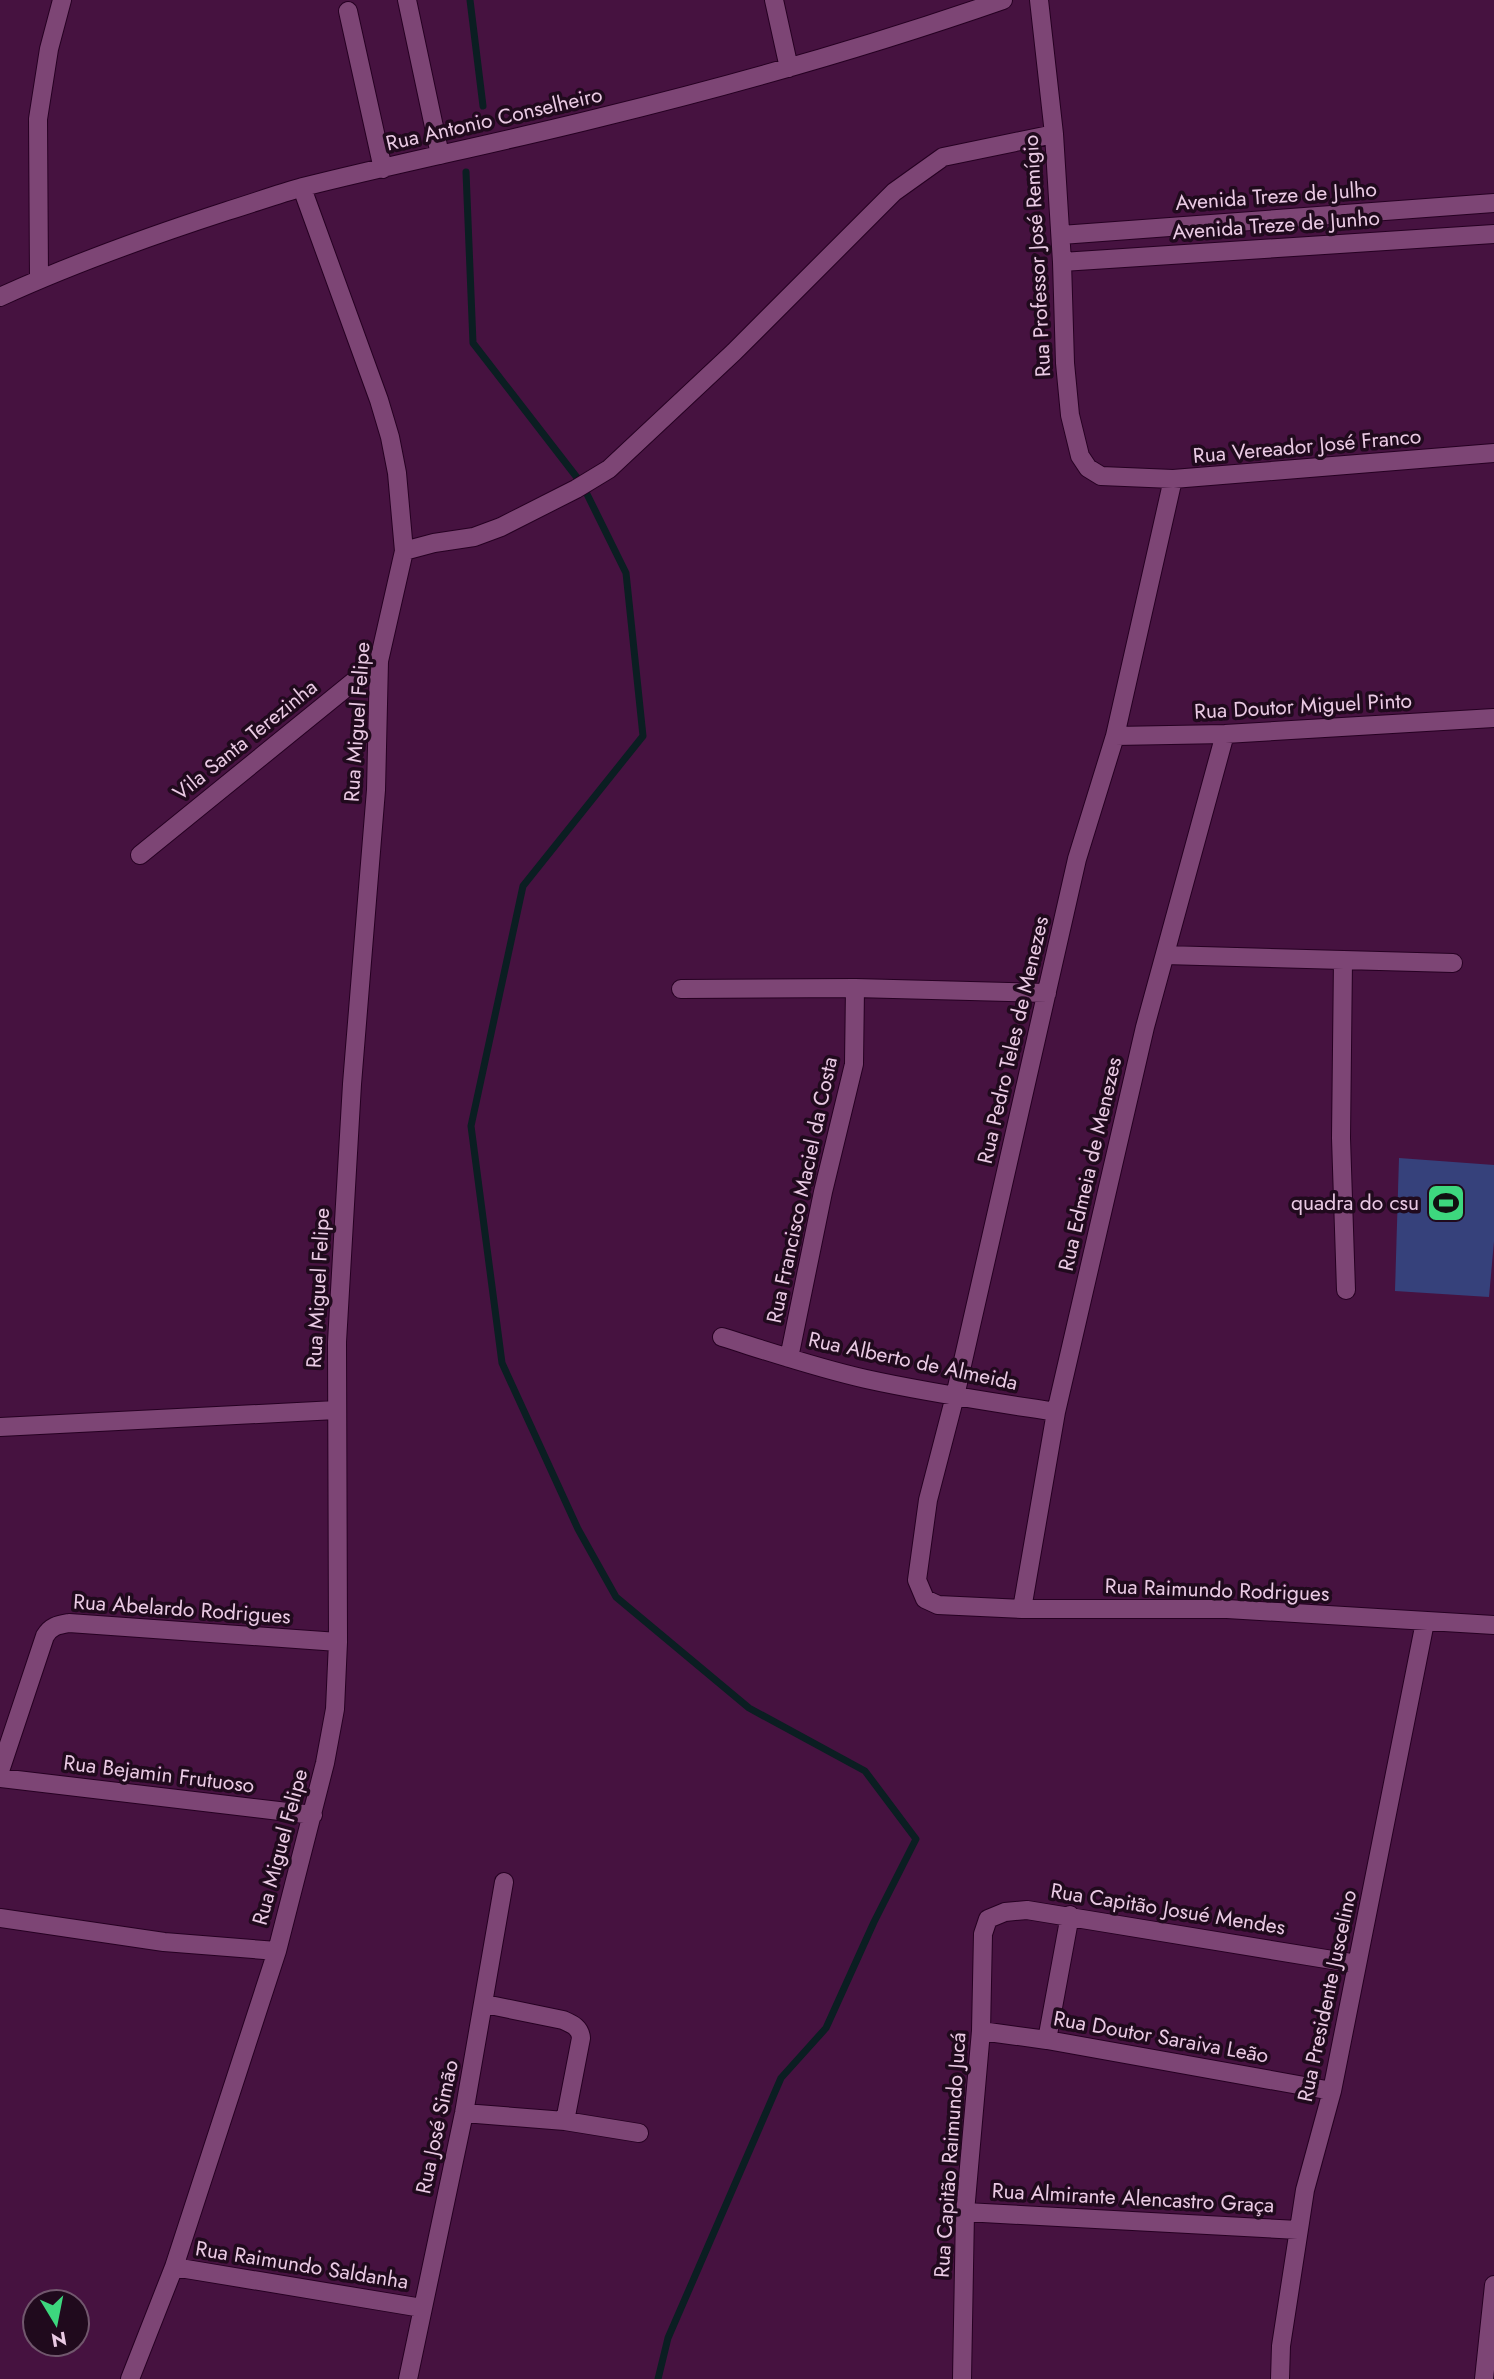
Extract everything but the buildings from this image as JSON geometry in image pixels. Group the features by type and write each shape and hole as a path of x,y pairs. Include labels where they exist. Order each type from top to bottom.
{"street":[{"path":"39,279 38,119 49,49 62,0"},
{"path":"407,0 440,155"},
{"path":"775,0 789,68"},
{"name":"Rua Antonio Conselheiro","path":"0,298 39,279 183,225 302,188 602,117 789,68 1003,0"},
{"name":"Rua Professor José Remígio","path":"1039,0 1054,134 1070,415 1080,456 1088,468 1101,476 1123,477"},
{"path":"348,11 383,169"},
{"path":"404,551 474,537 502,527 609,469 734,352 894,192 920,172 943,157 1054,134"},
{"name":"Rua Miguel Felipe","path":"130,2379 174,2267 277,1951 326,1763 335,1709 338,1642 337,1342 352,1084 376,790 379,661 404,551 397,473 390,437 302,188"},
{"name":"Avenida Treze de Julho","path":"1060,235 1494,203"},
{"name":"Avenida Treze de Junho","path":"1062,262 1494,234"},
{"name":"Rua Vereador José Franco","path":"1123,477 1173,479 1494,453"},
{"name":"Rua Pedro Teles de Menezes","path":"938,1605 931,1603 921,1593 917,1573 928,1500 955,1396 1077,859 1115,736 1173,479"},
{"name":"Vila Santa Terezinha","path":"140,855 379,661"},
{"name":"Rua Doutor Miguel Pinto","path":"1115,736 1225,734 1494,718"},
{"name":"Rua Edmeia de Menezes","path":"1022,1609 1056,1412 1145,1027 1225,734"},
{"path":"1165,955 1453,962"},
{"path":"1343,960 1342,1138 1346,1290"},
{"path":"681,989 855,988 1047,993"},
{"name":"Rua Francisco Maciel da Costa","path":"789,1358 823,1192 854,1064 855,988"},
{"name":"Rua Alberto de Almeida","path":"722,1336 864,1378 1056,1412"},
{"path":"0,1427 336,1410"},
{"name":"Rua Raimundo Rodrigues","path":"938,1605 1022,1609 1227,1609 1494,1625"},
{"name":"Rua Presidente Juscelino","path":"1280,2379 1281,2346 1305,2190 1332,2091 1425,1622"},
{"name":"Rua Abelardo Rodrigues","path":"0,1771 45,1636 49,1629 56,1625 69,1623 338,1642"},
{"name":"Rua Bejamin Frutuoso","path":"0,1778 313,1815"},
{"name":"Rua José Simão","path":"408,2379 464,2113 505,1882"},
{"name":"Rua Capitão Josué Mendes","path":"983,1934 988,1919 1005,1912 1027,1910 1357,1964"},
{"path":"1047,2039 1070,1915"},
{"path":"0,1918 164,1942 277,1951"},
{"name":"Rua Capitão Raimundo Jucá","path":"962,2379 965,2212 981,2031 983,1934"},
{"path":"485,2004 563,2020 578,2029 581,2038 565,2121"},
{"name":"Rua Doutor Saraiva Leão","path":"981,2031 1047,2039 1332,2091"},
{"path":"464,2113 565,2121 639,2133"},
{"name":"Rua Almirante Alencastro Graça","path":"965,2212 1298,2230"},
{"name":"Rua Raimundo Saldanha","path":"174,2267 422,2308"},
{"path":"1484,2379 1494,2285"}],"shaded area":[{"name":"quadra do csu","path":"1399,1158 1494,1165 1494,1241 1489,1297 1395,1291"}],"waterway":[{"path":"470,0 483,106"},
{"path":"466,172 473,343 582,484 626,573 643,736 523,886 471,1126 502,1363 578,1529 616,1597 749,1708 865,1771 916,1839 874,1922 826,2028 781,2078 668,2338 658,2379"}],"place":[{"name":"quadra do csu","path":"1446,1203"}]}
